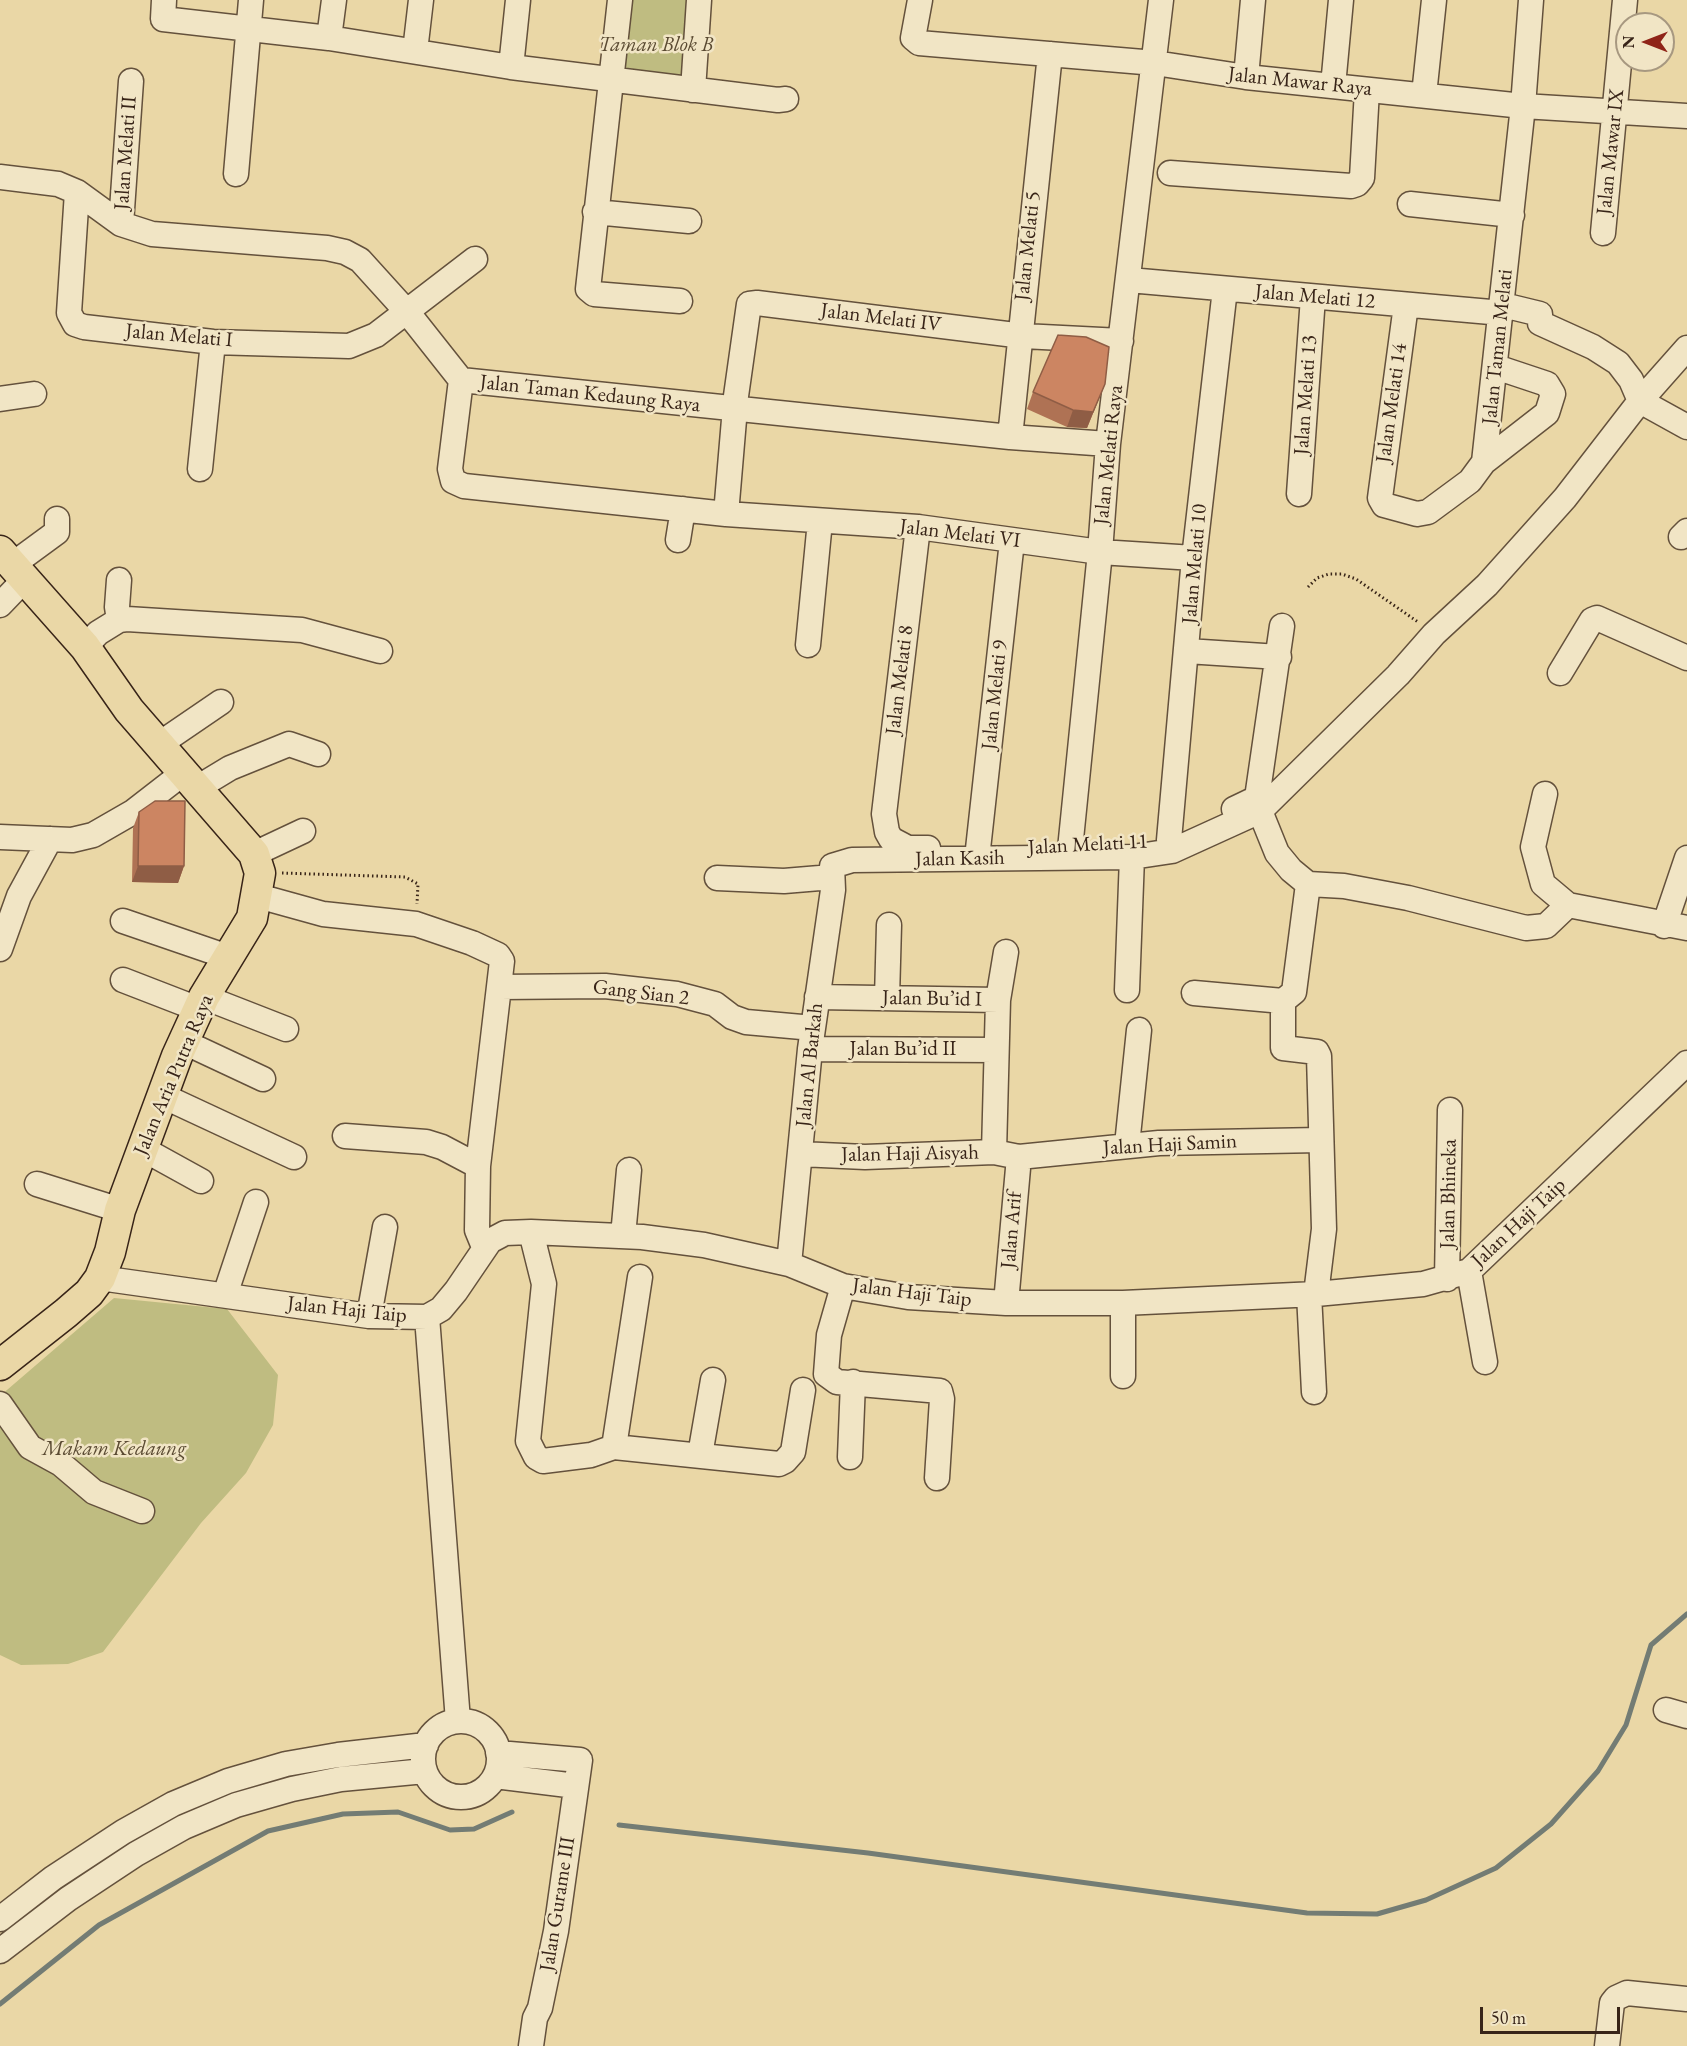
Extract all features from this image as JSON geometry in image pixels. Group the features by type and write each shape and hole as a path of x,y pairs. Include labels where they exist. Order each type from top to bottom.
{"main road":[{"path":"8,561 85,647 129,710 190,781 257,874"},
{"name":"Jalan Aria Putra Raya","path":"0,1365 74,1306 100,1278 110,1251 120,1210 184,1042 201,1004 252,918 257,874"}],"street":[{"path":"164,0 163,19 329,38 512,67 778,100 786,99"},
{"path":"236,174 251,0"},
{"path":"329,38 334,0"},
{"path":"415,51 421,0"},
{"path":"512,67 518,0"},
{"path":"620,0 588,289 590,293 680,301"},
{"path":"693,90 699,0"},
{"name":"Jalan Mawar Raya","path":"920,0 915,41 1155,63 1246,77 1523,106 1615,114 1687,116"},
{"name":"Jalan Melati Raya","path":"1070,849 1100,552 1108,444 1161,0"},
{"path":"1246,77 1253,0"},
{"path":"1333,86 1341,0"},
{"path":"1424,95 1434,0"},
{"name":"Jalan Taman Melati","path":"1484,462 1512,215 1531,0"},
{"name":"Jalan Mawar IX","path":"1603,233 1625,0"},
{"name":"Jalan Melati 5","path":"1010,437 1018,336 1050,54"},
{"name":"Jalan Melati II","path":"121,224 131,81"},
{"path":"1170,173 1351,186 1358,184 1362,178 1367,90"},
{"name":"Jalan Taman Kedaung Raya","path":"0,177 58,184 77,192 121,224 152,234 327,248 345,252 360,260 408,313 461,380 735,410 1010,437 1108,444"},
{"name":"Jalan Melati I","path":"77,192 69,313 75,324 213,342 349,346 376,335 408,313 475,259"},
{"path":"1410,204 1512,215"},
{"path":"595,212 689,221"},
{"name":"Jalan Melati 12","path":"1129,280 1313,297 1502,309 1540,314 1540,323 1593,347 1618,363 1631,380 1640,401"},
{"name":"Jalan Melati 10","path":"1168,840 1194,558 1225,289"},
{"name":"Jalan Melati 13","path":"1299,494 1313,297"},
{"name":"Jalan Melati IV","path":"735,410 746,309 749,304 1018,336 1121,341"},
{"name":"Jalan Melati 14","path":"1406,304 1380,492 1381,502 1417,514 1428,512 1470,481 1484,462"},
{"path":"200,469 213,342"},
{"path":"1568,905 1546,926 1526,928 1408,898 1344,886 1308,884 1277,854 1260,812 1398,675 1434,634 1487,585 1557,507 1612,441 1640,401 1687,348"},
{"path":"1484,462 1547,413 1553,394 1547,384 1496,368"},
{"name":"Jalan Melati VI","path":"461,380 450,469 453,481 464,486 726,514 918,527 1100,552 1194,558"},
{"path":"0,399 34,394"},
{"path":"1640,401 1687,427"},
{"path":"726,514 735,410"},
{"path":"678,540 682,509"},
{"path":"0,605 8,561 57,531 57,519"},
{"path":"808,645 820,521"},
{"name":"Jalan Melati 8","path":"887,832 884,814 918,527"},
{"name":"Jalan Melati 9","path":"978,849 1012,541"},
{"path":"119,580 119,620"},
{"path":"1560,673 1592,620 1597,618 1687,658"},
{"path":"85,647 98,633 119,620 302,630 380,651"},
{"name":"Jalan Melati 11","path":"887,832 891,839 908,848 1070,849 1168,840 1257,798 1282,627"},
{"path":"1187,651 1279,657"},
{"path":"158,745 222,702"},
{"path":"0,837 72,840 93,835 190,781 230,768 289,744 318,754"},
{"path":"1545,794 1533,847 1536,866 1543,884 1568,905 1676,927 1687,858"},
{"name":"Jalan Kasih","path":"717,878 784,880 832,872 852,860 1132,857 1172,851 1260,812"},
{"path":"303,831 257,874 324,915 416,924 472,943 498,955 503,968 478,1166 477,1230 484,1247"},
{"path":"0,949 19,896 50,839"},
{"path":"1127,990 1132,857"},
{"name":"Jalan Al Barkah","path":"789,1264 811,1038 833,890 832,872"},
{"path":"1194,993 1282,1001 1294,993 1308,884"},
{"path":"123,921 228,957"},
{"path":"886,998 889,925"},
{"name":"Jalan Bu’id I","path":"817,997 998,1000 1006,952"},
{"path":"123,980 286,1029"},
{"name":"Gang Sian 2","path":"500,987 605,986 677,994 715,1004 732,1017 746,1022 811,1038"},
{"path":"994,1152 998,1000"},
{"path":"1282,1001 1283,1048 1317,1052 1319,1056 1324,1229 1312,1294 1314,1392"},
{"path":"1127,1145 1139,1030"},
{"name":"Jalan Bu’id II","path":"811,1038 996,1050"},
{"path":"184,1042 263,1079"},
{"name":"Jalan Haji Taip","path":"100,1278 369,1316 427,1317 441,1309 456,1291 490,1241 505,1233 531,1232 623,1236 704,1245 789,1264 843,1286 908,1297 1006,1303 1123,1303 1312,1294 1423,1284 1458,1275 1687,1063"},
{"path":"163,1096 294,1156"},
{"name":"Jalan Bhineka","path":"1450,1110 1458,1275 1485,1362"},
{"path":"345,1136 426,1142 478,1166"},
{"name":"Jalan Haji Samin","path":"1019,1156 1127,1145 1320,1140"},
{"path":"143,1149 201,1181"},
{"name":"Jalan Haji Aisyah","path":"800,1154 865,1157 994,1152 1019,1156"},
{"name":"Jalan Arif","path":"1006,1303 1019,1156"},
{"path":"623,1236 629,1170"},
{"path":"37,1184 120,1210"},
{"path":"225,1295 256,1202"},
{"path":"369,1316 385,1227"},
{"path":"531,1232 544,1284 528,1428 530,1450 543,1461 591,1455 614,1447 774,1465 785,1461 793,1452 803,1390"},
{"path":"614,1447 640,1277"},
{"path":"843,1286 829,1335 825,1371 832,1380 940,1391 942,1399 937,1478"},
{"path":"1123,1303 1123,1376"},
{"path":"427,1317 458,1721"},
{"path":"700,1455 713,1380"},
{"path":"850,1457 853,1382"},
{"path":"0,1404 30,1447 61,1464 94,1492 142,1511"},
{"path":"458,1721 479,1726 488,1733 497,1765 487,1787 477,1794 452,1796 440,1791 425,1771 423,1758 426,1745 438,1728 458,1721"},
{"path":"0,1919 53,1878 123,1832 173,1804 228,1781 286,1764 338,1755 426,1745"},
{"name":"Jalan Gurame III","path":"497,1765 580,1760 556,1931 540,2008 535,2018 531,2046"},
{"path":"497,1765 576,1786"},
{"path":"0,1951 68,1899 136,1854 184,1827 236,1805 292,1789 341,1779 425,1771"},
{"path":"53,1878 68,1899"},
{"path":"1607,2040 1612,2003 1621,1996 1627,1993 1687,1999"}],"path":[{"path":"1308,587 1317,578 1329,574 1356,579 1434,634"},
{"path":"257,874 405,877 418,884 416,924"}],"green space":[{"name":"Taman Blok B","path":"620,0 699,0 693,90 613,79"},
{"name":"Makam Kedaung","path":"114,1298 227,1309 278,1375 273,1425 246,1473 201,1523 103,1652 68,1664 21,1665 0,1655 0,1396"}],"building":[{"path":"1058,335 1086,337 1109,347 1105,384 1093,412 1073,410 1033,392"},
{"path":"155,801 185,801 184,866 138,866 139,812"}],"waterway":[{"path":"619,1825 868,1853 1307,1913 1377,1914 1426,1900 1496,1868 1551,1824 1598,1771 1626,1725 1651,1645 1687,1614"},
{"path":"0,2004 99,1925 268,1831 343,1814 398,1812 450,1830 474,1829 512,1812"}]}
